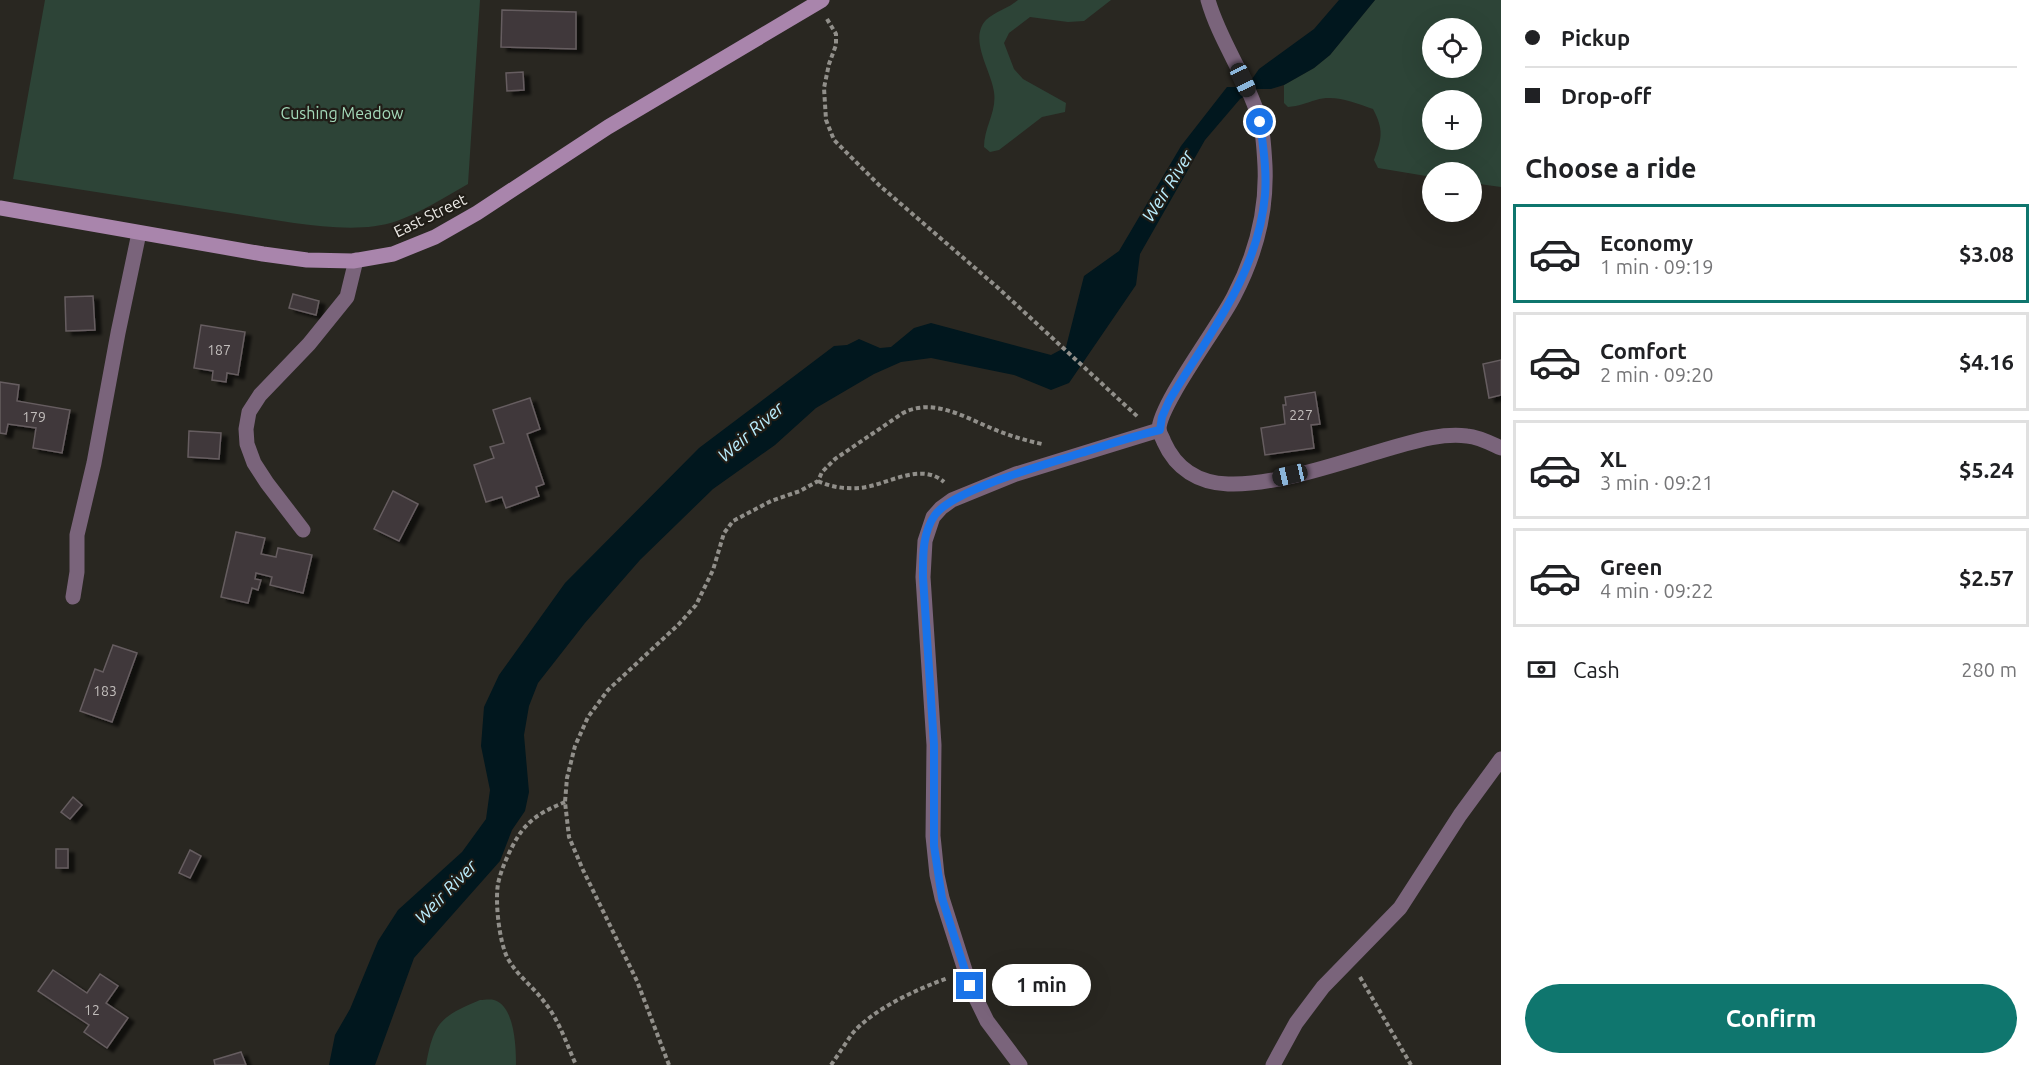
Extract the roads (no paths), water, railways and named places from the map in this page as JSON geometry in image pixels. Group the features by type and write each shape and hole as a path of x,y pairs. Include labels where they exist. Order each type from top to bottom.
{"main road":[{"name":"East Street","path":"0,208 307,260 331,262 393,254 435,237 477,213 608,127 820,1"}],"lane":[{"path":"1208,0 1257,112 1263,145 1265,195 1259,233 1234,297 1169,401 1162,417 1160,430 1171,456 1183,468 1200,479 1223,484 1262,482 1427,438 1474,437 1501,447"},
{"path":"73,597 77,572 77,535 94,464 139,233"},
{"path":"303,530 254,463 247,444 246,429 249,412 260,395 309,344 348,297 356,260"},
{"path":"1020,1065 987,1021 965,972 942,898 934,846 934,745 922,556 925,541 933,517 941,508 959,497 1016,474 1160,430"},
{"path":"1273,1065 1303,1013 1323,987 1400,908 1460,814 1501,759"}],"water":[{"name":"Weir River","path":"1339,0 1375,0 1330,55 1314,68 1284,85 1271,89 1257,89 1240,99 1205,140 1140,254 1136,285 1069,383 1051,390 1014,375 931,358 901,362 874,374 816,408 775,445 713,489 640,560 585,623 538,683 529,706 524,735 529,792 525,811 512,830 500,861 414,958 375,1065 329,1065 335,1035 350,1009 378,941 398,910 462,852 486,819 490,790 481,746 484,707 499,675 565,583 699,448 834,346 847,345 859,339 880,348 891,347 914,328 931,323 1051,355 1066,347 1084,276 1119,251 1181,146 1227,87 1237,87 1252,79 1259,69 1314,29"}],"park label":[{"name":"Cushing Meadow","path":"342,113"}]}
